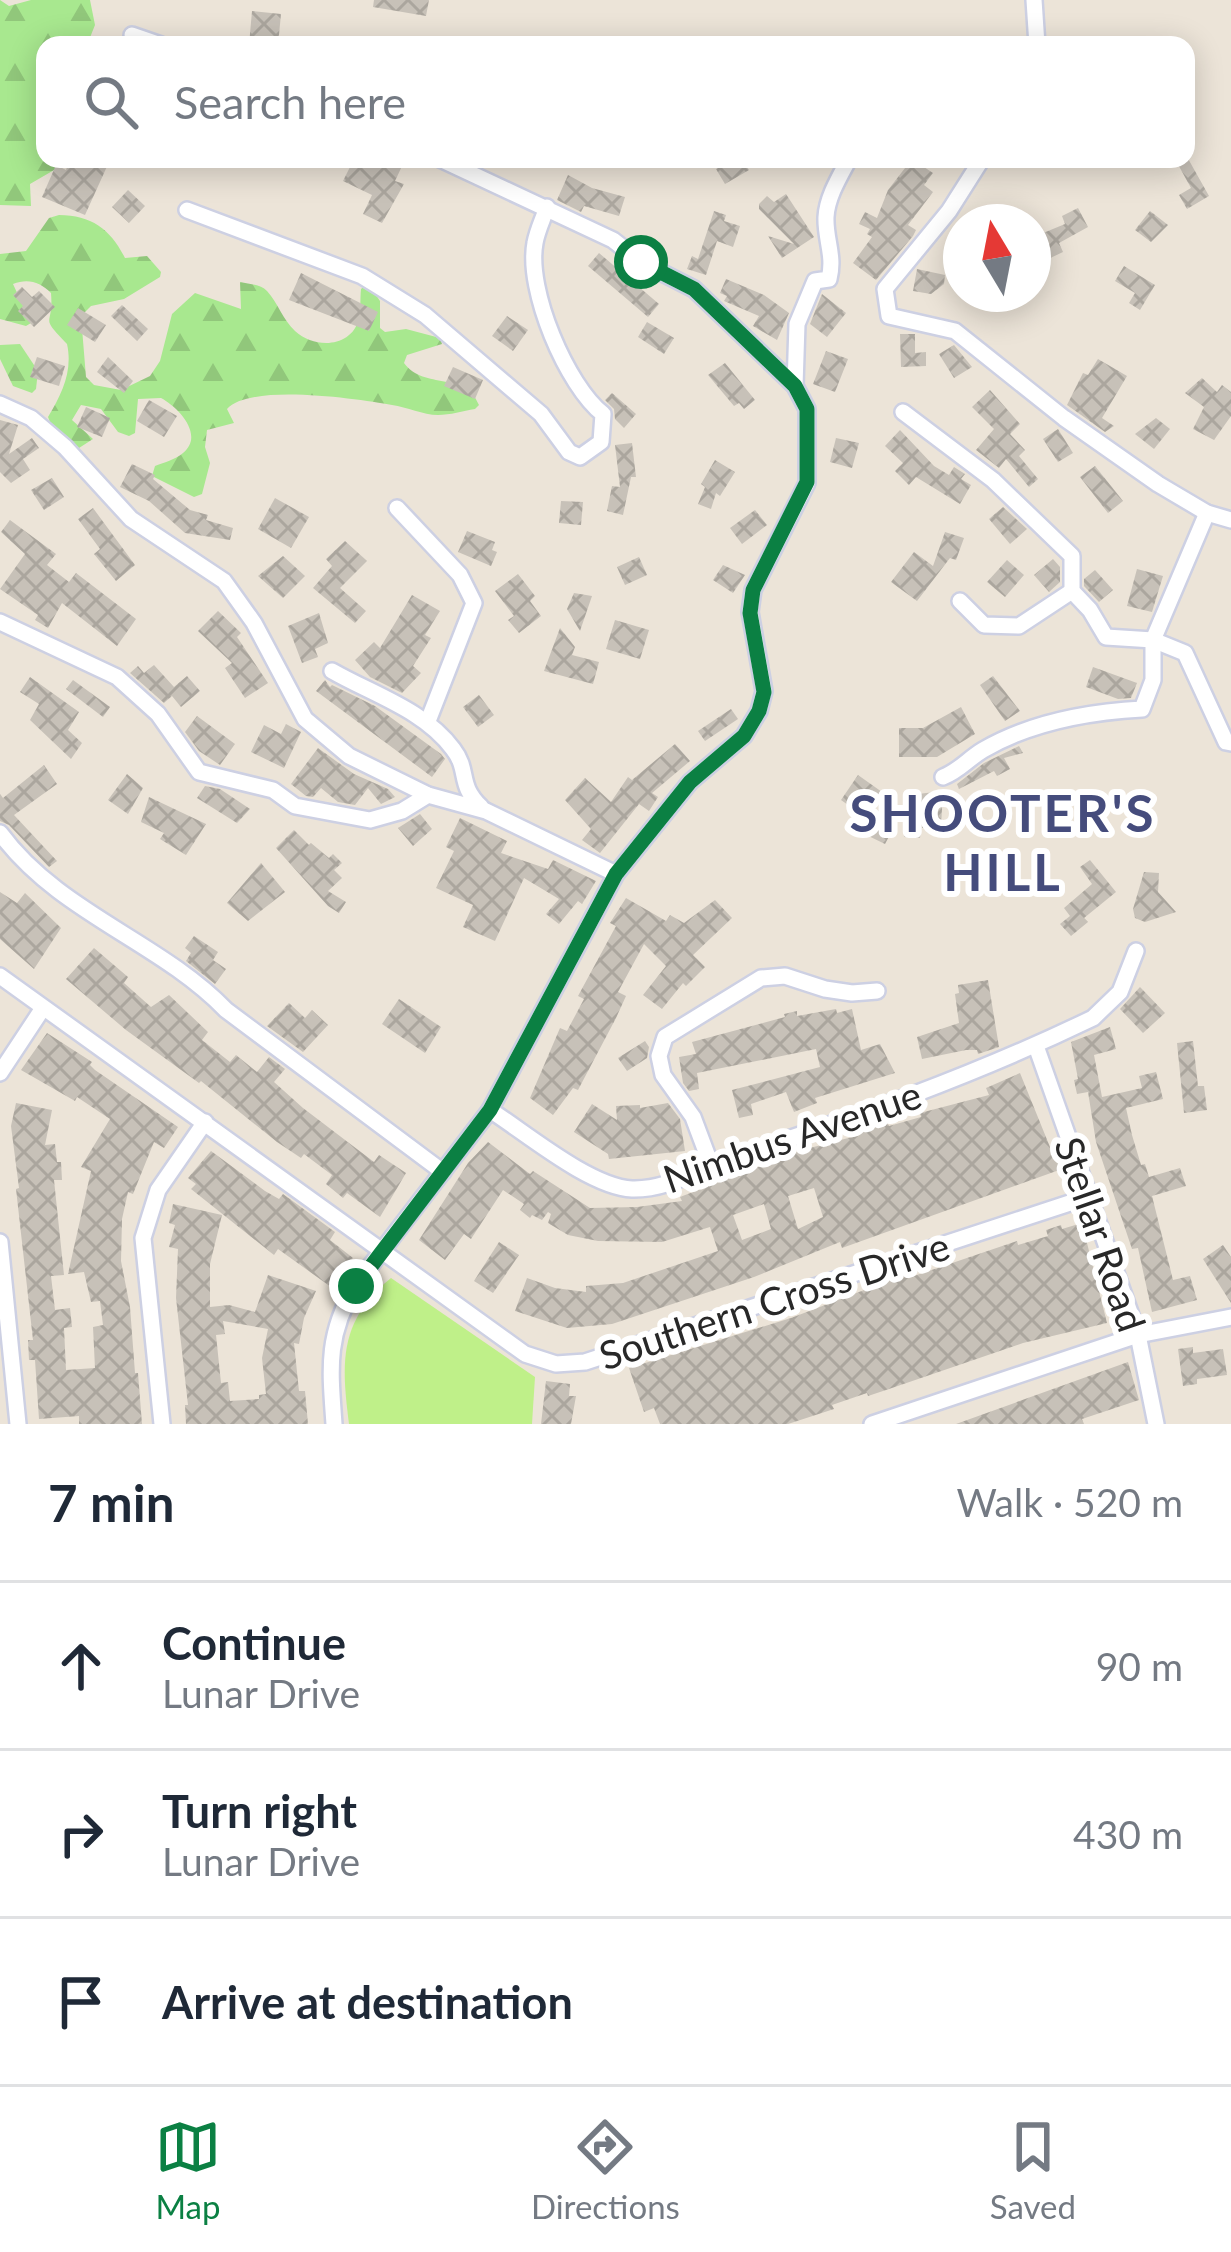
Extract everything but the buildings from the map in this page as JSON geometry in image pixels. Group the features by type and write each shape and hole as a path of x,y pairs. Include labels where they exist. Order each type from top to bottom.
{"street":[{"path":"1034,0 1036,36"},
{"path":"334,1424 329,1353 340,1313 490,1110 616,874 690,782 744,736 759,711 764,692 750,613 753,590 807,482 807,409 795,386 694,289 641,262 613,240 460,168"},
{"path":"795,386 797,324 815,281 829,279 832,244 826,218 844,168"},
{"path":"976,168 949,211 885,289 889,316 956,332 1064,418 1158,484 1208,513 1231,520"},
{"path":"187,210 362,276 425,315 541,414 569,452 580,457 601,442 603,414 585,400 573,380 544,309 534,245 547,207"},
{"path":"0,404 31,418 65,447 131,519 224,581 254,622 305,719 349,756 428,795 486,811 616,874"},
{"path":"903,412 993,480 1072,556 1072,591 1106,637 1153,640 1186,652 1208,706 1226,742 1231,743"},
{"path":"397,508 460,575 474,603 428,721"},
{"path":"943,778 960,770 977,753 1048,724 1090,713 1142,709 1153,680 1153,640 1208,513"},
{"path":"961,601 984,625 1019,626 1072,591"},
{"path":"0,622 117,677 158,714 199,772 273,790 295,806 370,820 403,811 428,795"},
{"path":"332,671 428,721 461,760 465,792 486,811"},
{"path":"0,833 50,887 196,979 226,1010 443,1172"},
{"name":"Nimbus Avenue","path":"490,1110 594,1177 630,1189 677,1182 711,1165 867,1114 1093,1018 1120,992 1136,951"},
{"name":"Southern Cross Drive","path":"0,976 525,1354 556,1364 585,1362 1088,1197"},
{"path":"711,1165 693,1117 663,1075 659,1055 665,1037 761,978 784,976 852,993 877,991"},
{"path":"0,1073 43,1008"},
{"name":"Stellar Road","path":"1036,1046 1138,1335 1156,1424"},
{"path":"162,1424 143,1238 158,1190 205,1122"},
{"path":"0,1242 18,1424"},
{"path":"872,1424 1138,1335 1231,1317"}],"green space":[{"path":"0,0 9,6 31,0 90,0 95,25 91,36 36,36 36,168 58,168 30,184 31,206 0,205"},
{"path":"59,215 91,221 107,232 125,258 147,256 161,272 124,299 91,306 81,316 86,377 94,385 121,390 150,376 160,361 172,314 195,293 241,309 240,282 258,286 271,296 295,331 312,341 331,343 355,329 361,289 368,283 380,301 380,328 385,332 406,329 440,338 442,344 407,355 404,363 423,376 464,388 479,405 438,415 331,397 280,395 239,401 227,409 234,423 207,430 210,463 202,494 194,497 152,476 155,466 183,453 191,438 181,415 161,398 138,399 135,433 129,436 118,432 101,409 81,405 72,420 93,439 79,448 54,432 48,417 69,364 67,344 50,324 51,293 34,282 13,284 31,323 26,326 0,319 0,254 26,251 49,218"},
{"path":"20,344 38,371 32,393 13,386 0,359 0,345"},
{"path":"391,1278 535,1377 532,1424 349,1424 345,1361 353,1326 361,1310"}],"district":[{"name":"SHOOTER'S HILL","path":"1003,841"}],"route":[{"path":"356,1286 490,1110 616,874 690,782 744,736 759,711 764,692 750,613 753,590 807,482 807,409 795,386 694,289 641,262"}]}
